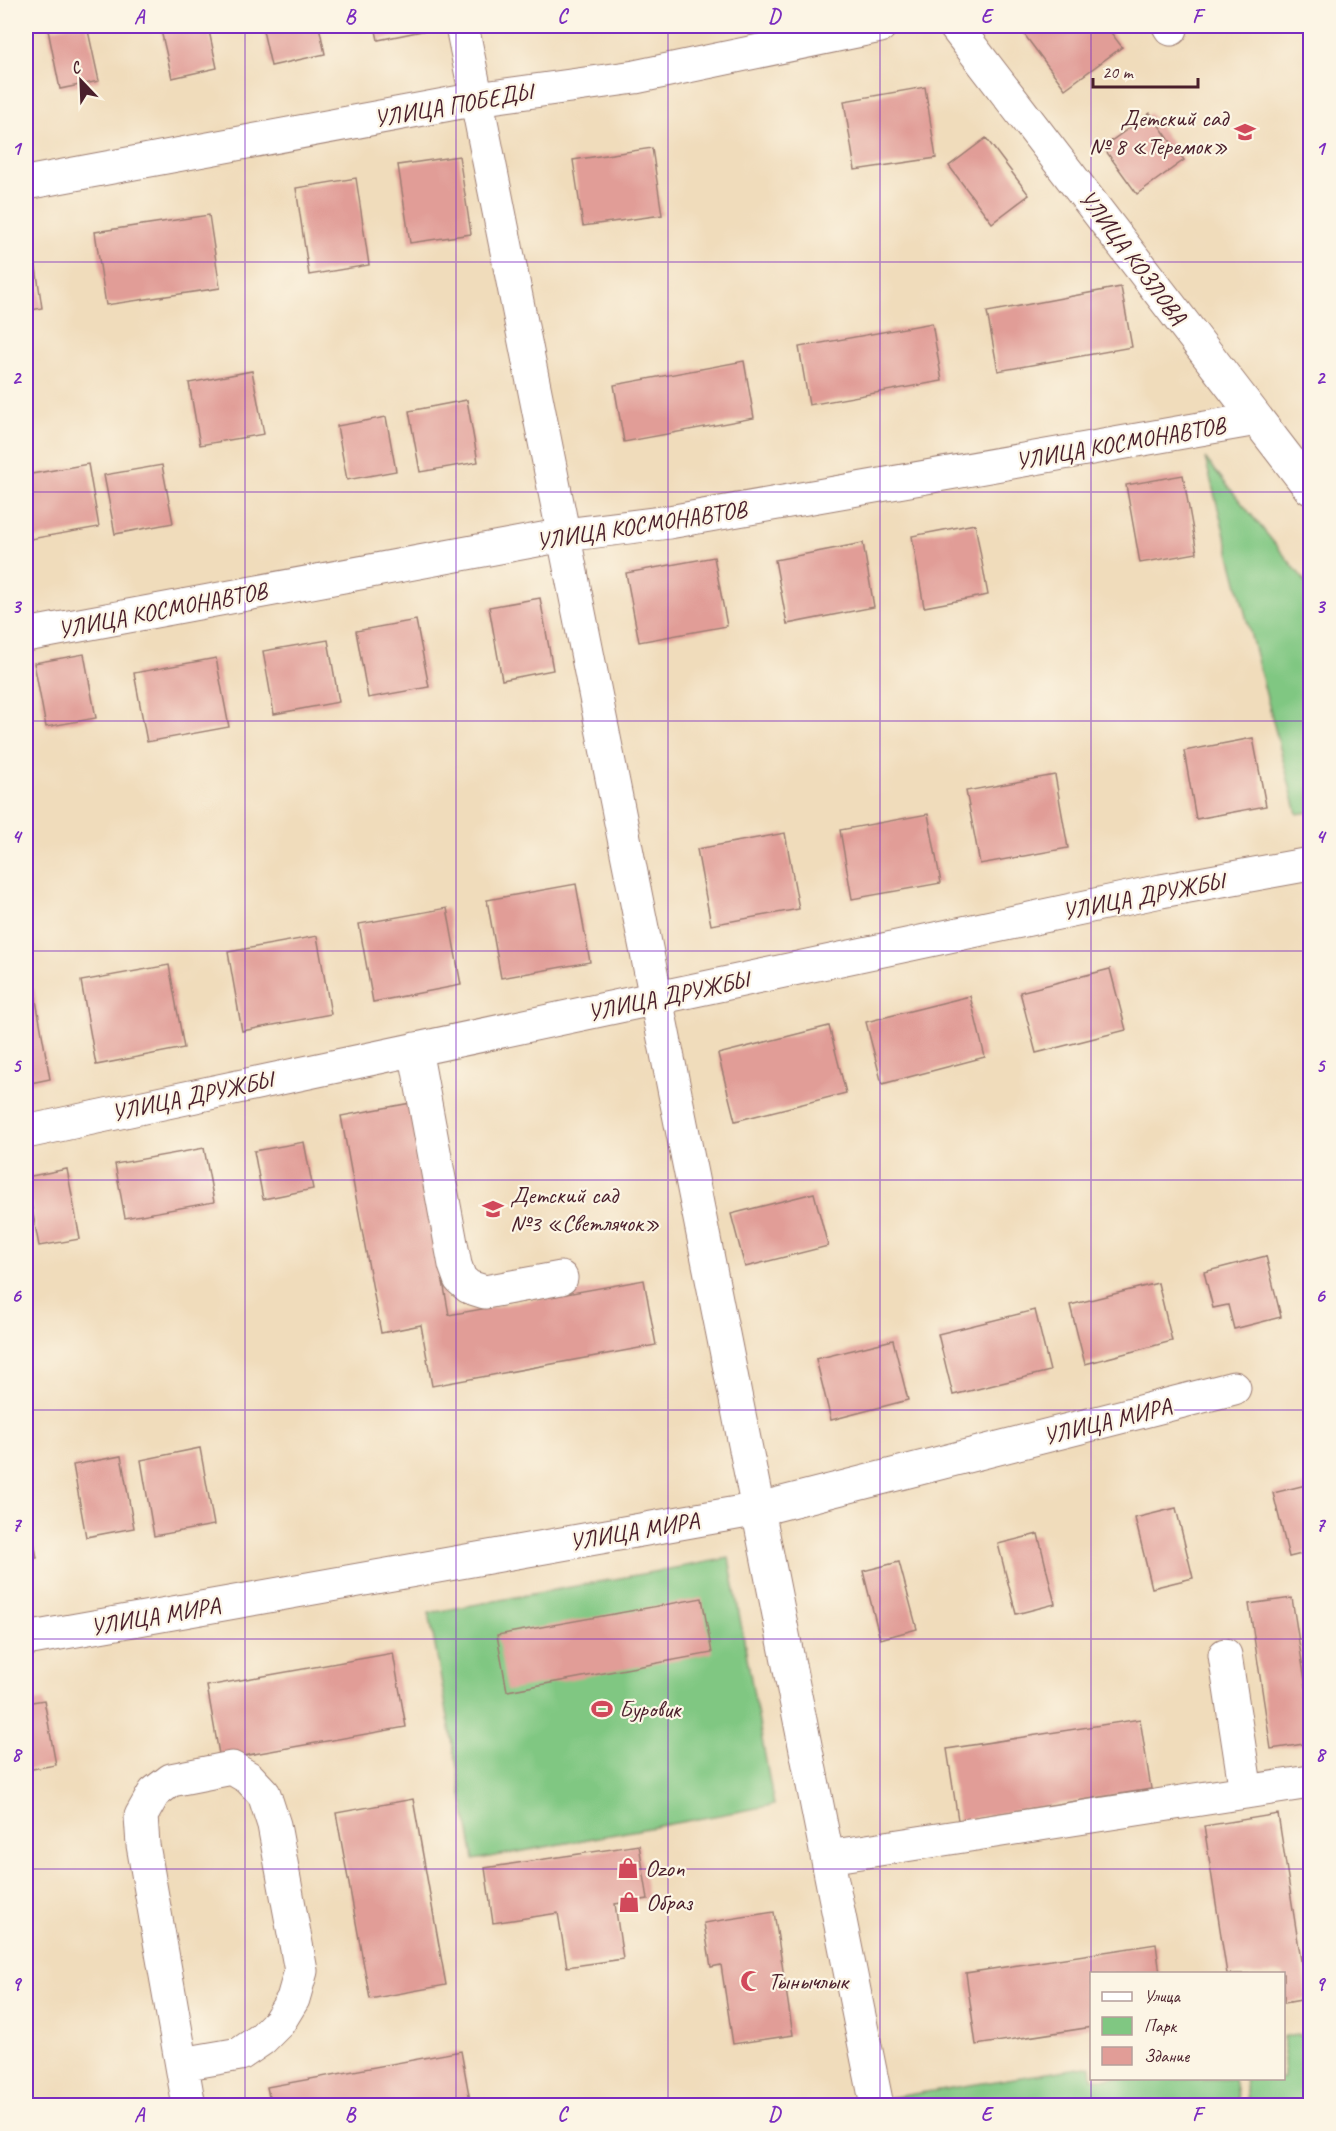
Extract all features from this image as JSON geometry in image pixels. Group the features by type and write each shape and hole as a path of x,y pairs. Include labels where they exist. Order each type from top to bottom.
{"street":[{"path":"462,26 877,2106"},
{"name":"УЛИЦА ПОБЕДЫ","path":"26,183 477,99 635,77 880,26"},
{"name":"УЛИЦА КОЗЛОВА","path":"955,26 1311,488"},
{"name":"УЛИЦА КОСМОНАВТОВ","path":"26,635 564,535 681,520 1257,419"},
{"name":"УЛИЦА ДРУЖБЫ","path":"26,1131 1149,894 1311,864"},
{"path":"415,1049 455,1265 460,1279 469,1287 485,1292 561,1278"},
{"name":"УЛИЦА МИРА","path":"26,1639 759,1509 1234,1388"},
{"path":"1225,1655 1246,1792"},
{"path":"182,2064 240,2054 262,2039 279,2022 293,1999 301,1971 274,1825 264,1794 249,1778 232,1768 171,1780 154,1792 141,1816 143,1845 189,2106"},
{"path":"828,1857 1311,1782"}],"green space":[{"path":"1205,458 1310,587 1310,812 1297,814"},
{"name":"Буровик","path":"729,1558 774,1805 474,1860 429,1613"},
{"path":"1310,2033 1310,2105 1248,2105 1244,2080 1285,2080 1285,2037"},
{"path":"1090,2066 1090,2080 1234,2080 1239,2105 883,2106 882,2099"}],"building":[{"path":"67,26 87,26 99,81 60,89 48,30"},
{"path":"160,26 208,26 217,68 172,78"},
{"path":"262,26 319,26 325,54 271,66"},
{"path":"375,26 431,26 432,29 378,40"},
{"path":"1018,26 1106,26 1122,47 1065,89"},
{"path":"925,87 936,158 855,170 844,101"},
{"path":"1150,113 1184,160 1137,194 1103,147"},
{"path":"986,138 1029,195 992,223 949,166"},
{"path":"652,148 662,215 583,226 573,160"},
{"path":"459,156 471,234 410,243 398,165"},
{"path":"356,178 369,265 309,275 296,188"},
{"path":"209,215 220,288 106,305 95,232"},
{"path":"33,247 42,308 26,311 26,248"},
{"path":"1121,287 1132,347 998,371 987,312"},
{"path":"932,323 942,381 809,405 799,347"},
{"path":"744,361 754,418 624,442 614,385"},
{"path":"252,371 264,434 200,445 189,383"},
{"path":"467,400 478,462 420,472 409,411"},
{"path":"386,417 396,471 347,480 337,426"},
{"path":"88,464 99,527 31,539 26,507 26,475"},
{"path":"162,465 173,523 115,534 104,475"},
{"path":"1183,475 1197,553 1140,563 1126,485"},
{"path":"975,524 988,595 924,607 912,536"},
{"path":"863,543 874,607 787,624 775,560"},
{"path":"714,557 727,626 639,642 626,573"},
{"path":"540,598 553,670 502,680 489,607"},
{"path":"416,620 429,687 368,698 356,631"},
{"path":"328,640 339,702 274,714 263,651"},
{"path":"84,654 96,718 46,727 34,663"},
{"path":"216,658 229,727 147,742 134,673"},
{"path":"1253,738 1266,806 1196,819 1184,751"},
{"path":"1055,775 1068,848 980,864 966,791"},
{"path":"928,814 941,883 852,899 840,830"},
{"path":"785,833 799,909 711,925 697,849"},
{"path":"576,884 590,962 501,978 487,900"},
{"path":"447,908 461,985 373,1002 359,924"},
{"path":"317,936 331,1014 242,1031 228,952"},
{"path":"169,965 184,1048 96,1065 81,981"},
{"path":"1110,969 1126,1030 1036,1053 1020,992"},
{"path":"34,989 50,1079 26,1084 26,990"},
{"path":"970,996 985,1057 882,1084 866,1022"},
{"path":"1310,996 1310,1013 1306,997"},
{"path":"829,1026 846,1093 735,1121 718,1054"},
{"path":"411,1103 449,1315 644,1280 656,1345 432,1386 421,1325 381,1333 341,1116"},
{"path":"304,1142 313,1189 263,1199 254,1151"},
{"path":"204,1148 214,1202 125,1218 115,1164"},
{"path":"67,1169 80,1239 39,1246 26,1177"},
{"path":"814,1193 828,1246 745,1267 731,1214"},
{"path":"1266,1256 1281,1317 1234,1329 1228,1305 1213,1308 1204,1272"},
{"path":"1158,1283 1172,1341 1085,1364 1070,1305"},
{"path":"1035,1310 1050,1371 953,1395 938,1334"},
{"path":"893,1340 908,1400 831,1420 816,1359"},
{"path":"200,1448 214,1525 154,1536 141,1460"},
{"path":"121,1456 134,1528 86,1537 73,1465"},
{"path":"1310,1484 1310,1552 1289,1557 1273,1493"},
{"path":"26,1501 37,1558 26,1560"},
{"path":"1176,1508 1193,1578 1152,1588 1135,1518"},
{"path":"1038,1534 1055,1604 1016,1614 998,1544"},
{"path":"899,1562 917,1629 880,1639 863,1571"},
{"path":"702,1598 712,1653 507,1691 497,1635"},
{"path":"1292,1598 1306,1687 1310,1687 1310,1743 1271,1749 1249,1604"},
{"path":"393,1653 406,1727 220,1760 207,1686"},
{"path":"44,1700 56,1765 26,1770 26,1703"},
{"path":"1140,1719 1151,1789 958,1820 947,1749"},
{"path":"413,1799 446,1985 370,1999 336,1813"},
{"path":"1278,1814 1307,1999 1285,2003 1285,1972 1227,1972 1204,1826"},
{"path":"639,1845 648,1899 615,1904 623,1959 567,1967 558,1913 493,1923 485,1868"},
{"path":"774,1912 793,2035 733,2044 721,1965 711,1967 704,1923"},
{"path":"1156,1944 1160,1972 1090,1972 1090,2027 976,2045 966,1973"},
{"path":"461,2051 471,2106 271,2106 267,2087"}],"place":[{"name":"Детский сад № 8 «Теремок»","path":"1245,132"},
{"name":"Детский сад №3 «Светлячок»","path":"493,1209"},
{"name":"Буровик","path":"602,1709"},
{"name":"Ozon","path":"628,1868"},
{"name":"Образ","path":"629,1902"},
{"name":"Тынычлык","path":"751,1981"}]}
